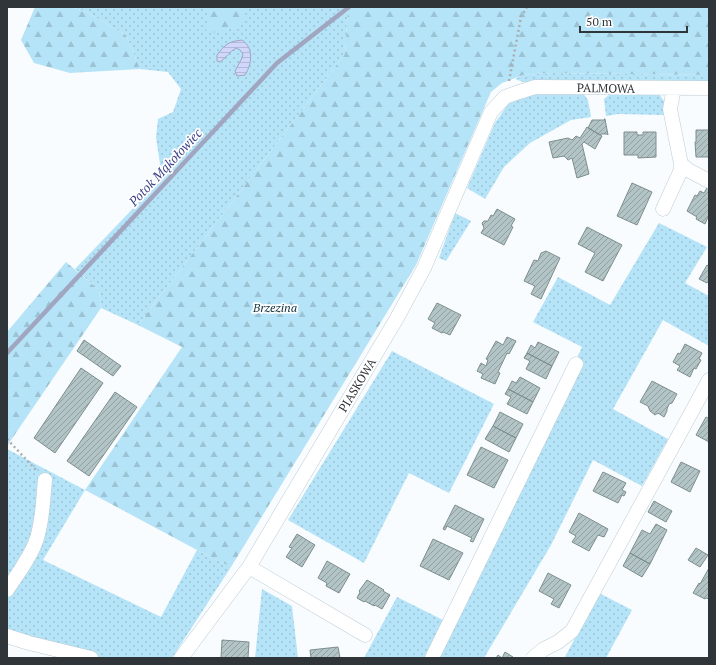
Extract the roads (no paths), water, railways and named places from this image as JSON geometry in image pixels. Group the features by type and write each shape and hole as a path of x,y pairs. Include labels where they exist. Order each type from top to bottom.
{"street":[{"name":"PALMOWA","path":"505,97 535,87 709,88"},
{"path":"663,209 681,170 670,109 674,88"},
{"name":"PIASKOWA","path":"181,658 249,567 397,318 424,268 492,112 505,97"},
{"path":"681,164 688,170 709,181"},
{"path":"432,658 576,364"},
{"path":"533,658 572,631 709,380"},
{"path":"7,590 27,559 37,539 42,513 45,480"},
{"path":"249,567 365,635"},
{"path":"7,636 91,658"}],"waterway":[{"name":"Potok Mąkołowiec","path":"7,353 277,63 349,7"}],"park label":[{"name":"Brzezina","path":"275,307"}]}
